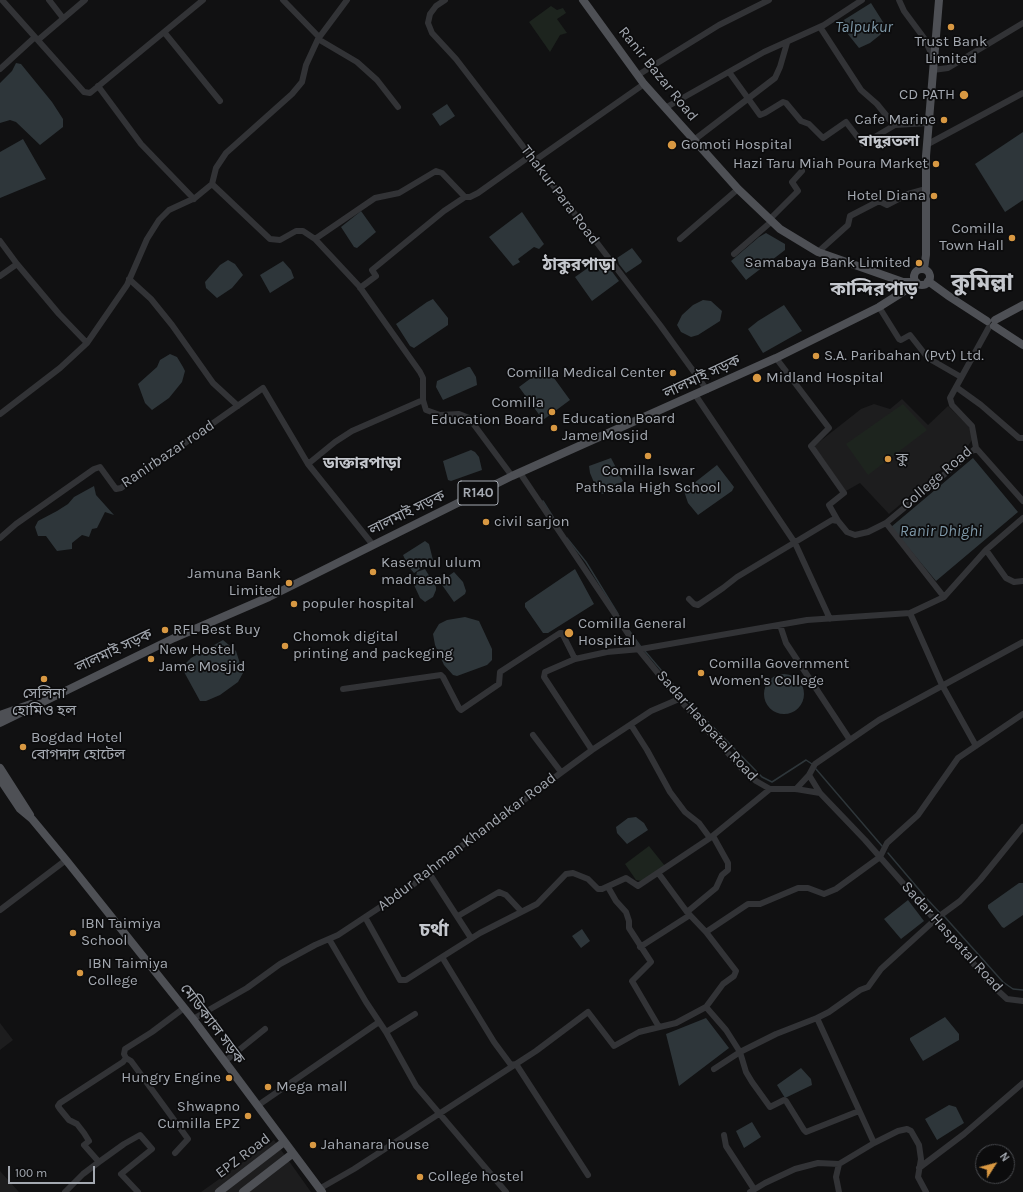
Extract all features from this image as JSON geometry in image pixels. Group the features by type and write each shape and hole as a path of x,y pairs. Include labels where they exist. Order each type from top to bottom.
{"main road":[{"name":"Ranir Bazar Road","path":"583,0 644,84 738,189 780,229 818,252 903,282 917,282"},
{"path":"924,269 926,255 928,123 939,0"},
{"path":"924,269 930,275 928,281 923,285 917,282 914,277 916,272 924,269"},
{"path":"928,281 1023,345"},
{"name":"লালমাই সড়ক","path":"0,723 28,710 38,703 174,638 268,596 516,475 696,396 776,358 879,307 917,282"},
{"path":"991,323 1023,305"},
{"name":"লালমাই সড়ক","path":"0,715 21,707 38,703"},
{"name":"মেডিক্যাল সড়ক","path":"0,768 32,819 184,1008 320,1190"},
{"name":"মেডিক্যাল সড়ক","path":"0,779 20,809 32,819"},
{"name":"EPZ Road","path":"219,1192 284,1142"},
{"name":"EPZ Road","path":"243,1192 292,1154"}],"street":[{"path":"2,0 84,92 90,93 203,0"},
{"path":"49,0 63,18"},
{"path":"0,69 85,0"},
{"path":"283,0 319,38 358,62 377,80 398,107"},
{"path":"0,414 60,368 87,343 109,312 129,279 147,239 159,220 169,210 194,199 212,184 216,168 226,153 292,94 302,82 306,65 319,38 347,0"},
{"path":"432,0 436,6 445,0"},
{"path":"638,75 719,24 769,0"},
{"path":"665,108 764,52 788,43 820,27 862,0"},
{"path":"899,0 904,11 924,38 934,59"},
{"name":"Thakur Para Road","path":"436,6 430,14 428,23 432,33 456,59 660,325 707,390"},
{"path":"933,70 948,68 1023,23"},
{"path":"820,27 861,90 877,104 894,125"},
{"path":"164,32 220,101"},
{"path":"694,140 775,78 779,72 788,43"},
{"path":"729,72 760,115 765,114 783,102 786,103 801,121 809,124 820,137 823,138 846,122 861,144 864,144 894,125 928,123"},
{"path":"360,288 376,276 372,270 465,197 470,197 478,193 644,84"},
{"path":"98,86 141,144 194,199"},
{"path":"928,144 1023,93"},
{"path":"315,239 376,198 399,194 436,171 442,173 465,197"},
{"path":"734,254 771,220 798,191 792,182 802,171"},
{"path":"212,184 270,238 280,240 296,231 303,231 315,239 360,288 423,378 423,400 352,431 335,442 308,464 373,545"},
{"path":"680,239 738,189"},
{"path":"818,252 848,225 850,216 879,201 887,205 908,194 926,189"},
{"path":"0,240 17,264 59,314 87,343"},
{"path":"0,276 17,264"},
{"path":"129,279 151,299 172,325 213,383 238,406"},
{"path":"879,307 899,339 901,340 910,335 928,358 960,377"},
{"name":"College Road","path":"838,521 847,532 854,535 868,532 886,523 976,448 972,426 950,402 960,377 991,323"},
{"path":"776,358 830,428 811,446 844,493 829,505 838,521"},
{"path":"956,387 981,405 1019,438 1023,438"},
{"name":"Ranirbazar road","path":"0,538 16,524 94,469 100,467 116,488 121,488 263,388 308,464"},
{"path":"696,396 795,543 830,619"},
{"name":"Sadar Haspatal Road","path":"423,400 426,410 433,414 460,414 469,418 516,475 640,649 679,698 745,772 756,781 770,789 796,789 820,793 936,919 994,987 1007,999 1023,1001"},
{"path":"976,448 1023,501"},
{"path":"592,750 544,677 545,672 575,659 607,652 648,648 807,620 910,613 944,597 986,550 1023,518"},
{"path":"689,599 694,604 698,605 737,577 832,520 838,521"},
{"path":"886,523 944,597"},
{"path":"986,550 1006,578 1014,582 1023,581"},
{"path":"910,613 942,685 976,746"},
{"path":"780,625 786,642 850,740"},
{"path":"343,689 440,675 444,677 461,710 499,684 500,672 560,632 562,633 575,659"},
{"path":"796,789 809,775 813,766 879,720 1023,642"},
{"name":"Abdur Rahman Khandakar Road","path":"192,1020 247,988 280,964 329,939 409,888 464,844 592,750 651,712 679,698"},
{"path":"706,932 748,904 760,904 798,888 808,888 824,894 836,889 880,857 887,843 918,815 958,758 1023,714"},
{"path":"631,725 647,750 670,792 685,812 699,823 712,837 728,864 728,870 722,875 716,888 688,913 640,947"},
{"path":"532,735 561,772"},
{"path":"809,775 820,793"},
{"path":"365,917 400,980 406,980 471,938 521,911 530,909 542,901 560,878 570,872 590,880 598,889 608,888 626,878 638,886 659,874 712,837 770,789"},
{"path":"714,1069 740,1052 776,1034 829,1012 860,990 868,987 881,969 936,919 960,901 980,880 1023,827"},
{"path":"0,910 66,860"},
{"path":"430,872 471,938"},
{"path":"320,1190 516,1064 588,1012 614,1046 639,1032 679,1022 706,1007 723,984 734,976 736,971 706,932 688,913 659,874"},
{"path":"608,888 616,901 626,912 629,921 629,928 651,962 633,979 632,982 659,1027"},
{"path":"458,916 498,892 506,895 521,911"},
{"path":"329,939 386,1032 416,1086 506,1192"},
{"path":"442,957 494,1042 511,1066 516,1064"},
{"path":"706,1007 726,1030 740,1052 746,1072 770,1106 784,1100 786,1101 806,1132 859,1110"},
{"path":"175,1154 188,1139 131,1061 126,1058 124,1054 125,1049 152,1032 184,1008"},
{"path":"386,1032 415,1014"},
{"path":"817,1018 874,1143"},
{"path":"257,1106 380,1022"},
{"path":"224,1062 265,1028"},
{"path":"99,1162 84,1145 89,1141 84,1133 77,1124 69,1120 58,1106 68,1097 123,1062 126,1058"},
{"path":"516,1064 588,1175"},
{"path":"919,1168 964,1134 1023,1083"},
{"path":"724,1135 726,1146 752,1191 783,1174 807,1165 818,1163 839,1164 874,1143 898,1131 907,1129 911,1132 920,1145 918,1177 926,1192"},
{"path":"65,1192 82,1174 124,1144 140,1135 152,1149 121,1174 138,1192"},
{"path":"839,1164 836,1177 839,1192"}],"shaded area":[{"path":"551,6 557,10 563,8 566,13 557,19 567,33 560,35 550,52 529,22"},
{"name":"কু","path":"902,399 928,425 948,406 968,425 972,432 972,440 966,449 889,514 860,483 846,491 814,446 861,409 874,404 890,409"},
{"path":"903,404 927,430 868,475 846,444"},
{"path":"649,846 665,866 642,881 636,880 625,864"},
{"path":"0,1023 13,1040 0,1050"},
{"path":"274,1140 311,1192 201,1192"},
{"path":"0,1171 19,1192 0,1192"}],"water":[{"name":"Talpukur","path":"871,3 883,22 884,29 880,35 870,43 859,48 839,23"},
{"path":"16,63 21,64 52,102 63,119 63,127 40,145 16,122 10,120 0,123 0,83 12,71"},
{"path":"447,104 455,116 440,126 432,114"},
{"path":"1023,132 1023,200 1005,212 975,164"},
{"path":"23,139 46,179 0,198 0,152"},
{"path":"361,211 376,232 357,248 354,247 341,227"},
{"path":"522,212 544,244 539,249 534,247 518,259 520,262 513,266 489,237"},
{"path":"766,233 785,244 785,250 746,280 731,261 759,237"},
{"path":"632,248 642,261 626,273 619,264 617,258"},
{"path":"602,258 619,281 592,301 575,277"},
{"path":"228,260 235,264 243,275 232,288 217,298 206,288 205,282 220,265"},
{"path":"283,261 291,270 294,278 270,293 260,275"},
{"path":"433,299 448,318 448,325 414,348 410,346 396,324"},
{"path":"703,300 711,301 722,311 720,321 698,335 691,337 681,332 677,325 682,315 693,305"},
{"path":"784,305 802,331 763,353 748,329"},
{"path":"170,354 177,357 185,371 182,382 169,398 152,410 145,403 138,384 157,367 160,360"},
{"path":"470,367 476,377 477,385 443,400 436,387 437,381"},
{"path":"546,367 570,400 543,420 519,387"},
{"path":"471,450 479,457 482,470 451,481 448,480 443,461"},
{"path":"611,458 623,481 603,494 598,492 590,473 589,466"},
{"name":"Ranir Dhighi","path":"973,458 1018,512 936,581 891,527"},
{"path":"717,465 734,487 732,491 698,515 688,503 684,491"},
{"path":"94,486 96,495 114,515 105,512 97,528 92,529 89,537 82,535 72,543 72,549 57,551 46,536 38,536 35,527 38,521 57,511 68,504 74,497"},
{"path":"425,541 429,544 433,560 414,573 408,566 403,555"},
{"path":"425,569 436,587 436,590 433,597 425,602 420,598 414,585 417,572"},
{"path":"575,569 594,604 548,633 543,633 525,607 525,603"},
{"path":"454,572 463,582 466,591 465,594 454,602 440,582"},
{"path":"465,617 479,621 492,649 492,660 487,665 457,676 453,675 444,665 435,645 433,634 439,624 447,620"},
{"path":"223,640 236,651 243,673 238,682 220,695 206,701 200,701 183,670 184,665 191,658"},
{"path":"784,674 792,676 798,680 802,686 804,694 802,702 798,708 792,712 784,714 776,712 770,708 766,702 764,694 766,686 770,680 776,676"},
{"path":"636,817 644,823 648,830 627,844 617,833 616,827 628,818"},
{"path":"1019,883 1023,883 1023,915 1004,928 988,908 988,905"},
{"path":"908,900 924,921 901,939 884,919"},
{"path":"582,929 590,941 581,948 572,936"},
{"path":"945,1017 959,1034 959,1040 923,1061 910,1038"},
{"path":"706,1018 729,1048 679,1086 666,1034"},
{"path":"801,1068 811,1079 812,1085 785,1098 777,1085"},
{"path":"949,1105 956,1107 964,1123 937,1140 925,1119"},
{"path":"752,1122 761,1137 744,1148 736,1131"}],"waterway":[{"path":"543,501 558,525"},
{"path":"567,538 586,562 618,614"},
{"path":"628,629 641,647"},
{"path":"644,650 683,696 762,777 772,782 806,760 812,764"},
{"path":"816,769 882,846"},
{"path":"888,853 940,913"},
{"path":"943,915 1003,982 1013,989 1023,990"}],"place":[{"name":"Trust Bank Limited","path":"951,27"},
{"name":"CD PATH","path":"964,95"},
{"name":"Cafe Marine","path":"944,120"},
{"name":"Gomoti Hospital","path":"672,145"},
{"name":"Hazi Taru Miah Poura Market","path":"936,164"},
{"name":"Hotel Diana","path":"934,196"},
{"name":"Comilla Town Hall","path":"1012,238"},
{"name":"Samabaya Bank Limited","path":"919,263"},
{"name":"S.A. Paribahan (Pvt) Ltd.","path":"816,356"},
{"name":"Comilla Medical Center","path":"673,373"},
{"name":"Midland Hospital","path":"757,378"},
{"name":"Comilla Education Board","path":"552,412"},
{"name":"Education Board Jame Mosjid","path":"554,428"},
{"name":"Comilla Iswar Pathsala High School","path":"648,456"},
{"name":"কু","path":"888,459"},
{"name":"civil sarjon","path":"486,522"},
{"name":"Kasemul ulum madrasah","path":"373,572"},
{"name":"Jamuna Bank Limited","path":"289,583"},
{"name":"populer hospital","path":"294,604"},
{"name":"RFL Best Buy","path":"165,630"},
{"name":"Comilla General Hospital","path":"569,633"},
{"name":"Chomok digital printing and packeging","path":"285,646"},
{"name":"New Hostel Jame Mosjid","path":"151,659"},
{"name":"Comilla Government Women's College","path":"701,673"},
{"name":"সেলিনা হোমিও হল","path":"44,679"},
{"name":"Bogdad Hotel বোগদাদ হোটেল","path":"23,747"},
{"name":"IBN Taimiya School","path":"73,933"},
{"name":"IBN Taimiya College","path":"80,973"},
{"name":"Hungry Engine","path":"229,1078"},
{"name":"Mega mall","path":"268,1087"},
{"name":"Shwapno Cumilla EPZ","path":"248,1116"},
{"name":"Jahanara house","path":"313,1145"},
{"name":"College hostel","path":"420,1177"}],"district":[{"name":"বাদুরতলা","path":"889,141"},
{"name":"ঠাকুরপাড়া","path":"579,265"},
{"name":"কুমিল্লা","path":"982,283"},
{"name":"কান্দিরপাড়","path":"874,290"},
{"name":"ডাক্তারপাড়া","path":"362,463"},
{"name":"চর্থা","path":"434,931"}]}
